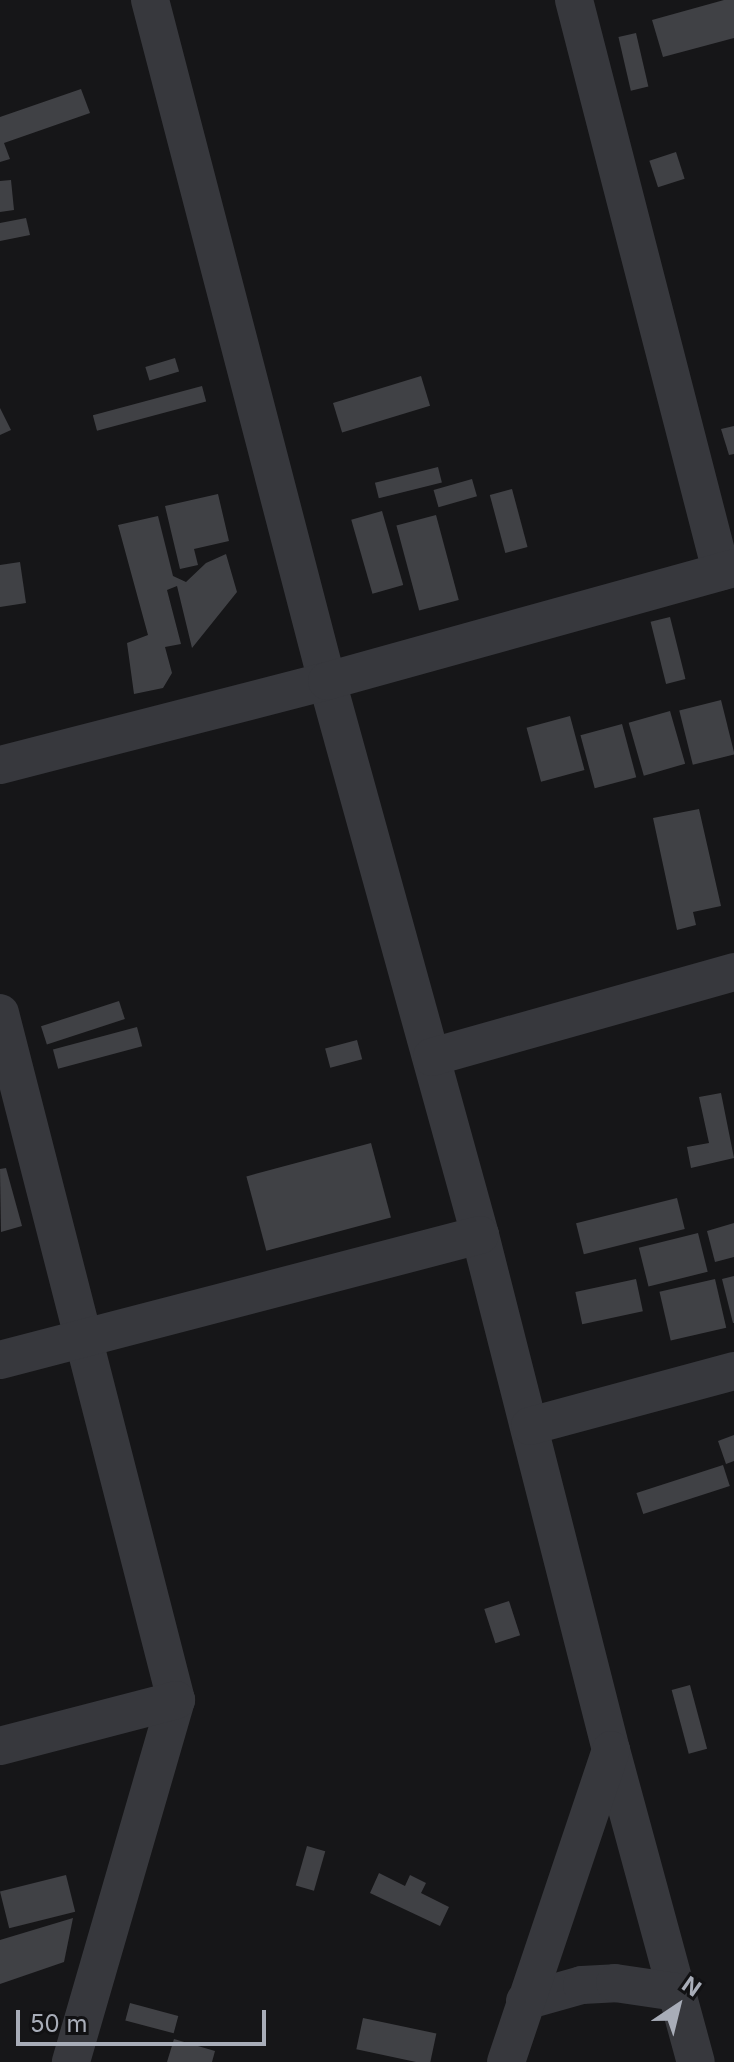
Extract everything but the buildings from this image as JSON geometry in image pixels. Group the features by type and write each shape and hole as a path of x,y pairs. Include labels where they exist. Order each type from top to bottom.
{"street":[{"path":"150,0 327,681 480,1235 611,1750 696,2062"},
{"path":"0,765 327,681 727,569 574,0"},
{"path":"432,1057 734,972"},
{"path":"0,1013 176,1700 71,2062"},
{"path":"0,1360 480,1235"},
{"path":"530,1426 734,1371"},
{"path":"0,1746 176,1700"},
{"path":"506,2062 611,1750"},
{"path":"525,2001 593,1984 615,1983 676,1992"}]}
